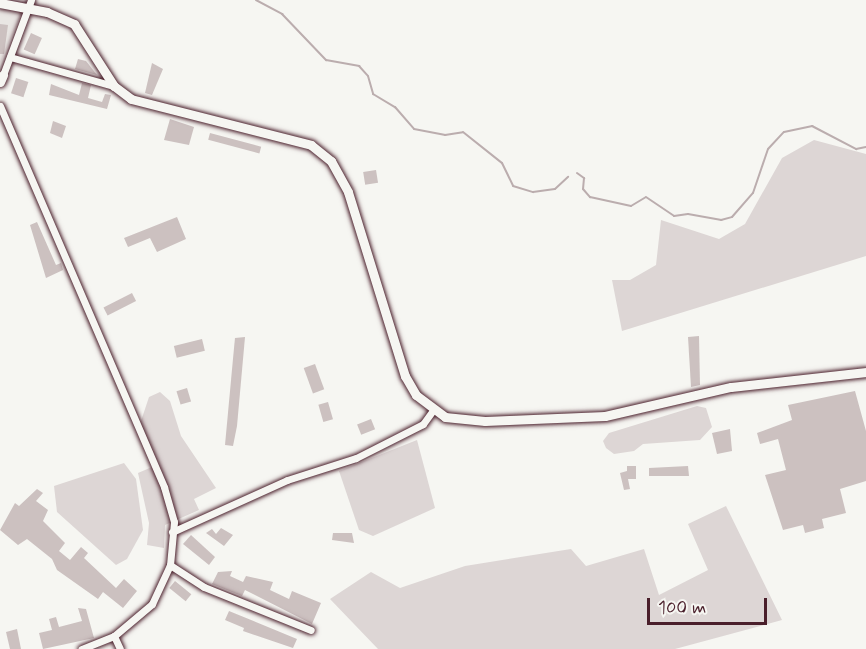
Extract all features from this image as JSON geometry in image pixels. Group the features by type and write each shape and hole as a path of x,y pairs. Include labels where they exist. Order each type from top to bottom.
{"street":[{"path":"0,3 29,4 74,24 114,86 131,99 311,145 331,161 348,192 405,376 433,410 468,421 583,418 731,387 866,372"},
{"path":"1,79 29,4"},
{"path":"10,57 114,86"},
{"path":"0,106 164,488 172,532 170,565 152,604 114,636 82,649"},
{"path":"172,532 287,480 356,458 423,424 433,410"},
{"path":"170,565 204,587 311,630"},
{"path":"114,636 120,649"}],"shaded area":[{"path":"0,0 27,0 0,64"},
{"path":"814,140 866,154 866,256 622,331 612,280 630,280 656,265 661,220 719,239 745,224 782,158"},
{"path":"160,392 170,401 181,436 216,488 194,499 199,510 165,525 164,548 147,545 149,523 138,473 159,464 140,424 149,397"},
{"path":"697,406 706,408 712,427 700,440 643,444 634,451 614,454 606,448 603,441 609,433"},
{"path":"417,440 435,508 373,536 359,530 339,471"},
{"path":"124,463 136,479 143,530 127,559 116,565 57,512 54,486"},
{"path":"726,506 782,620 675,649 378,649 330,599 371,572 400,588 465,566 571,549 586,566 644,549 659,595 708,570 688,524"}],"building":[{"path":"0,24 8,25 4,54 0,54"},
{"path":"31,33 42,38 35,54 24,49"},
{"path":"78,59 86,61 97,75 75,69"},
{"path":"152,63 163,69 152,95 145,93"},
{"path":"16,78 28,82 23,97 11,93"},
{"path":"82,83 91,85 88,98 102,102 105,94 111,95 107,109 49,95 51,84 79,95"},
{"path":"170,119 194,127 189,145 164,140"},
{"path":"53,121 66,126 62,138 50,133"},
{"path":"210,133 261,147 259,153 208,140"},
{"path":"376,170 378,183 365,185 363,172"},
{"path":"177,217 186,239 157,252 150,238 128,247 124,238"},
{"path":"37,222 56,265 61,263 63,270 46,278 30,225"},
{"path":"132,293 136,301 108,316 103,308"},
{"path":"699,336 700,385 691,387 688,337"},
{"path":"245,337 237,426 233,446 225,445 235,338"},
{"path":"202,339 205,351 177,358 174,346"},
{"path":"315,364 324,389 313,393 304,368"},
{"path":"187,388 191,401 181,405 176,391"},
{"path":"855,391 866,431 866,481 840,489 846,513 822,519 824,528 805,533 803,525 783,530 765,475 786,470 778,439 760,444 757,433 792,420 788,405"},
{"path":"328,402 333,419 323,422 318,405"},
{"path":"371,419 375,429 361,435 357,425"},
{"path":"730,429 732,451 717,454 712,433"},
{"path":"627,466 636,466 636,479 628,479 630,489 624,490 620,473 627,471"},
{"path":"688,466 689,476 649,476 649,468"},
{"path":"37,489 43,493 36,501 48,510 43,521 65,543 59,551 70,560 81,547 88,553 84,558 116,588 124,579 137,591 123,608 103,592 98,599 57,570 52,559 27,539 18,545 0,530 15,503 19,506"},
{"path":"221,528 233,535 224,546 206,533 212,529 216,534"},
{"path":"333,533 352,533 354,543 332,540"},
{"path":"191,535 215,557 209,565 183,544"},
{"path":"232,571 230,576 243,582 246,576 273,582 270,590 289,599 292,591 321,603 312,624 245,590 242,596 212,584 218,572"},
{"path":"175,581 191,594 186,601 169,588"},
{"path":"78,608 86,609 94,638 43,649 39,633 52,630 49,619 56,617 59,627 82,621"},
{"path":"229,611 297,639 293,648 243,631 244,628 225,620"},
{"path":"17,629 21,649 10,649 6,632"}],"waterway":[{"path":"256,0 282,14 326,60 359,66 368,76 373,94 395,107 414,129 445,135 463,132 502,163 513,186 533,192 555,189 568,177"},
{"path":"577,173 584,178 583,189 590,197 631,206 646,197 674,216 688,214 721,220 732,217 753,193 768,149 784,132 812,126 856,149 866,147"}]}
